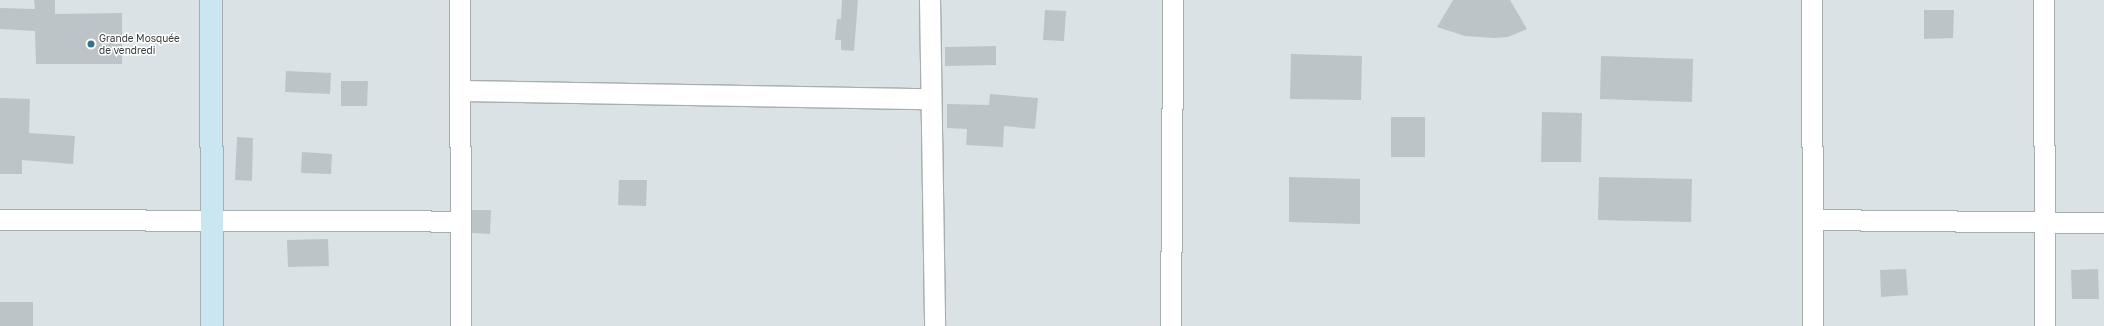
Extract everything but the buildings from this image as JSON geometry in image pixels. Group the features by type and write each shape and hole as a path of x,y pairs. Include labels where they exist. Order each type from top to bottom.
{"street":[{"path":"211,0 212,326"},
{"path":"460,0 461,326"},
{"path":"930,0 935,326"},
{"path":"1171,326 1173,0"},
{"path":"1812,0 1813,326"},
{"path":"2044,0 2045,326"},
{"path":"460,92 931,99"},
{"path":"0,220 461,222"},
{"path":"1812,220 2104,223"}],"place":[{"name":"Grande Mosquée de vendredi","path":"91,44"}]}
